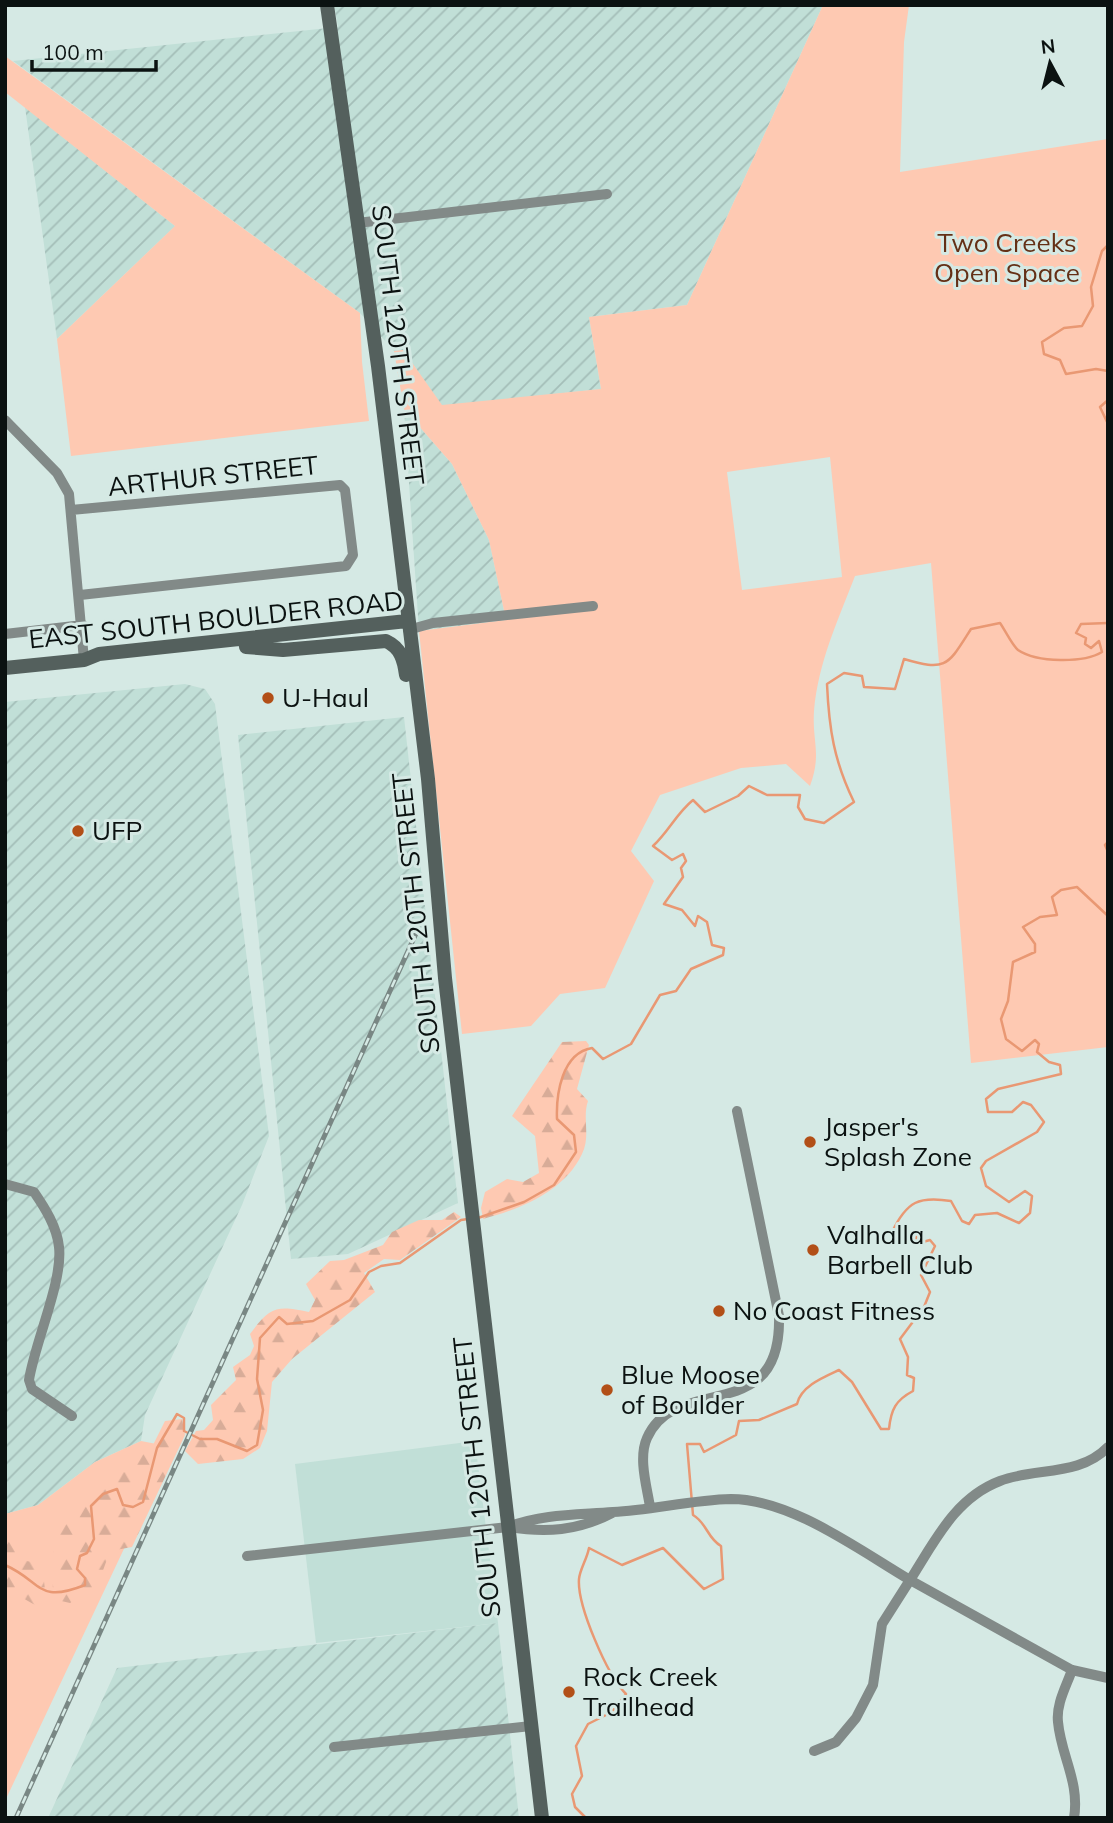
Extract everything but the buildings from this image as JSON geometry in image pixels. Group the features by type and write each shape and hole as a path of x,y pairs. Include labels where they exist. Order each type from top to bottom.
{"main road":[{"name":"SOUTH 120TH STREET","path":"327,5 379,379 428,779 445,978 542,1818"},
{"name":"EAST SOUTH BOULDER ROAD","path":"246,647 408,625"},
{"name":"EAST SOUTH BOULDER ROAD","path":"5,668 84,660 99,654 408,625"},
{"name":"EAST SOUTH BOULDER ROAD","path":"246,647 283,650 376,640 395,646 404,663 411,709 428,779"},
{"path":"84,660 106,662 246,647"}],"street":[{"path":"357,223 607,194"},
{"path":"5,420 63,480 71,510 84,660"},
{"name":"ARTHUR STREET","path":"71,510 340,485 345,490 353,555 346,566 80,595"},
{"name":"EAST SOUTH BOULDER ROAD","path":"408,625 593,606"},
{"path":"5,634 83,625"},
{"path":"650,1507 645,1448 656,1426 665,1416 684,1405 749,1386 768,1367 778,1342 779,1316 737,1111"},
{"path":"5,1184 34,1192 56,1234 59,1247 57,1270 29,1380 32,1389 72,1416"},
{"path":"814,1751 836,1742 861,1709 873,1685 882,1624 957,1508 974,1495 1007,1479 1073,1468 1092,1460 1108,1447"},
{"path":"247,1556 508,1527 538,1516 612,1513 713,1500 756,1502 780,1508 1072,1670 1108,1678"},
{"path":"508,1527 540,1532 569,1529 595,1522 612,1513"},
{"path":"1072,1670 1058,1707 1058,1724 1074,1779 1074,1818"},
{"path":"334,1747 531,1726"}],"shaded area":[{"path":"334,5 823,5 687,305 589,317 601,389 442,406 403,350 394,351 360,313 13,61 338,27"},
{"path":"25,107 175,226 57,339"},
{"path":"404,409 452,464 489,540 506,620 419,631"},
{"path":"185,684 205,689 215,704 269,1136 242,1205 145,1415 141,1441 95,1462 38,1505 5,1514 5,702"},
{"path":"404,717 458,1203 348,1254 291,1259 238,735"},
{"path":"475,1441 498,1623 316,1643 295,1464"},
{"path":"498,1623 519,1818 48,1818 117,1668"}],"green space":[{"name":"Two Creeks Open Space","path":"823,5 909,5 904,42 900,172 1108,139 1108,1047 971,1063 931,563 855,576 830,642 816,693 816,756 810,786 786,764 741,768 660,795 631,851 654,881 605,988 560,994 531,1026 462,1034 419,631 506,620 489,540 452,464 404,409 394,351 403,350 442,405 601,389 589,317 687,305","holes":["830,457 842,577 742,590 727,472"]},
{"path":"5,56 360,313 369,421 71,456 57,339 175,226 5,92"},
{"path":"586,1041 589,1045 577,1089 588,1101 586,1141 582,1154 574,1167 553,1189 512,1210 483,1219 481,1208 485,1192 507,1179 523,1182 539,1173 535,1136 512,1116 562,1042"},
{"path":"454,1212 461,1217 400,1260 384,1259 364,1273 375,1292 292,1359 272,1382 267,1431 260,1448 243,1459 198,1464 185,1451 196,1431 204,1430 213,1420 211,1405 236,1380 233,1367 250,1355 254,1346 250,1334 263,1318 281,1309 309,1312 315,1300 306,1284 330,1261 344,1260 383,1245 392,1232 419,1220 442,1220"},
{"path":"182,1419 185,1435 132,1547 110,1551 97,1587 70,1603 57,1600 35,1605 5,1588 5,1541 20,1544 26,1561 42,1563 45,1590 53,1589 55,1545 72,1513 100,1487 137,1464 132,1454 139,1446 153,1445 165,1421"},
{"path":"141,1441 172,1447 5,1801 5,1514 38,1505 95,1462"}],"waterway":[{"path":"1108,245 1102,251 1091,287 1093,306 1082,326 1064,328 1042,342 1044,354 1060,360 1066,374 1096,369 1108,371"},
{"path":"1108,400 1100,407 1108,424"},
{"path":"478,1218 524,1202 554,1185 576,1152 574,1135 557,1119 563,1076 574,1058 582,1051 592,1048 603,1059 631,1044 660,995 676,991 691,969 723,955 724,948 712,945 707,922 698,916 695,926 682,910 664,904 683,877 681,868 686,861 683,854 672,860 653,846 687,805 693,800 705,812 738,796 749,786 767,795 800,795 798,807 805,819 824,823 854,802 834,744 827,684 844,673 862,676 864,687 895,689 904,659 938,665 951,658 971,629 1000,623 1016,648 1026,654 1060,660 1094,656 1102,652 1099,641 1091,648 1085,644 1086,638 1076,633 1081,624 1108,623"},
{"path":"1108,842 1105,845 1108,852"},
{"path":"586,1818 575,1807 572,1794 582,1776 576,1746 588,1724 612,1712 626,1694 602,1656 583,1605 579,1579 589,1548 622,1565 663,1548 704,1589 723,1579 721,1546 693,1515 687,1444 700,1444 704,1452 736,1435 739,1421 759,1420 797,1404 808,1387 839,1370 852,1382 881,1429 889,1429 895,1406 913,1391 914,1378 907,1375 908,1357 900,1339 924,1307 930,1292 921,1275 935,1246 930,1240 915,1244 917,1236 911,1232 899,1237 892,1232 903,1213 922,1200 951,1201 962,1221 969,1224 975,1215 997,1213 1019,1223 1030,1213 1032,1196 1025,1191 1009,1202 986,1186 981,1168 986,1161 1037,1132 1044,1122 1031,1105 1023,1102 1012,1112 988,1112 986,1099 998,1089 1061,1074 1060,1065 1049,1062 1037,1052 1039,1044 1035,1040 1022,1051 1006,1039 1001,1019 1008,1001 1013,962 1035,952 1035,944 1023,927 1040,917 1057,915 1052,897 1061,890 1077,887 1108,916"},
{"path":"5,1565 49,1592 85,1585 85,1578 77,1569 80,1556 87,1553 94,1539 91,1506 103,1494 117,1489 123,1505 133,1507 143,1502 157,1448 177,1414 184,1418 184,1431 200,1439 217,1439 247,1451 257,1445 263,1410 257,1379 260,1338 279,1317 287,1324 313,1321 350,1300 369,1272 381,1266 400,1263 461,1220 468,1219"}],"railway":[{"path":"16,1818 418,929"}],"place":[{"name":"U-Haul","path":"268,698"},
{"name":"UFP","path":"78,831"},
{"name":"Jasper's Splash Zone","path":"810,1142"},
{"name":"Valhalla Barbell Club","path":"813,1250"},
{"name":"No Coast Fitness","path":"719,1311"},
{"name":"Blue Moose of Boulder","path":"607,1390"},
{"name":"Rock Creek Trailhead","path":"569,1692"}]}
